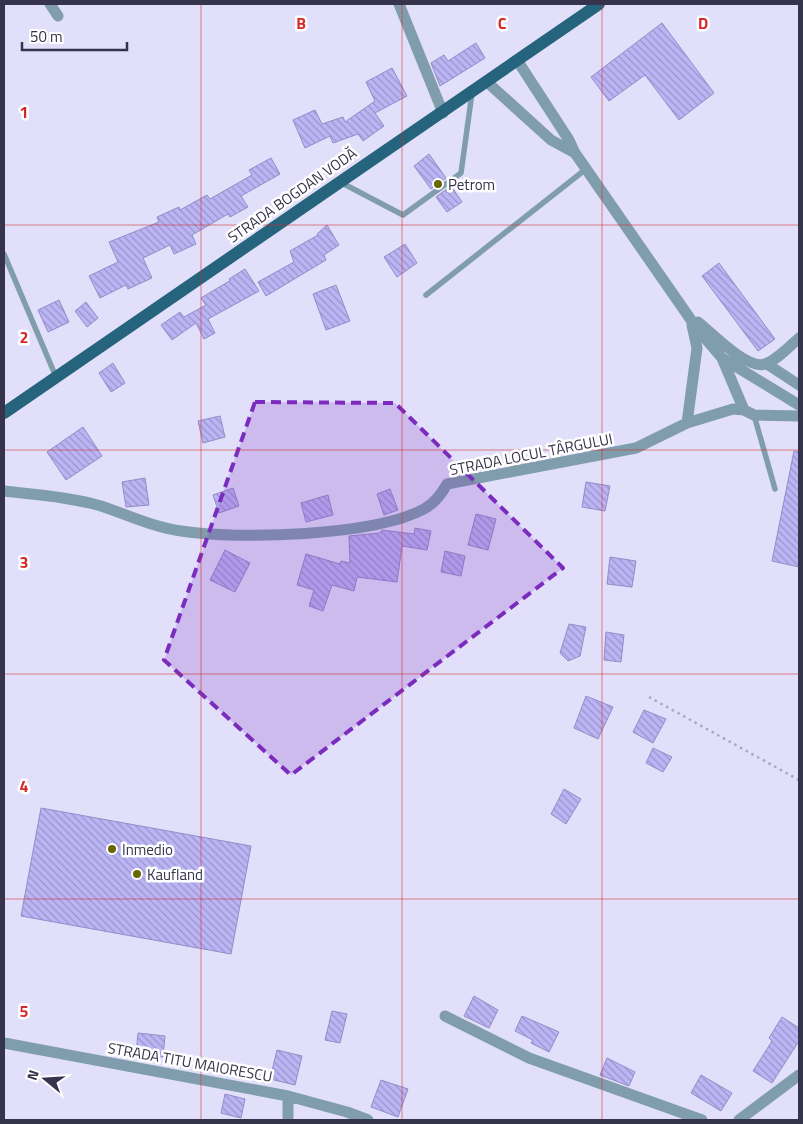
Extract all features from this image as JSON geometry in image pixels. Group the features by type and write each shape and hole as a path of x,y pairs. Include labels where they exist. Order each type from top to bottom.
{"main road":[{"name":"STRADA BOGDAN VODĂ","path":"4,413 599,4"}],"street":[{"path":"50,4 58,16"},
{"path":"399,4 443,113"},
{"path":"517,60 570,140 575,153 586,169 698,330 722,358 749,412"},
{"path":"487,82 551,140 575,153"},
{"path":"690,316 737,356 751,364 767,364 799,385"},
{"path":"687,423 697,348 690,316"},
{"path":"767,364 799,338"},
{"path":"722,358 799,404"},
{"path":"754,377 786,378"},
{"name":"STRADA LOCUL TÂRGULUI","path":"4,491 100,506 161,527 211,535 306,532 362,527 424,509 438,499 447,484 636,448 687,423 734,409 799,416"},
{"path":"445,1016 529,1058 702,1120"},
{"name":"STRADA TITU MAIORESCU","path":"4,1043 288,1096 347,1112 368,1120"},
{"path":"739,1120 799,1075"},
{"path":"288,1096 288,1120"}],"lane":[{"path":"340,182 403,215 461,173 472,92"},
{"path":"426,295 586,169"},
{"path":"4,254 56,377"},
{"path":"749,412 776,489"}],"path":[{"path":"649,697 799,780"}],"highlighted area":[{"path":"255,402 395,403 563,568 291,775 164,660"}],"building":[{"path":"662,23 714,93 679,120 645,75 609,101 591,77"},
{"path":"476,43 485,58 440,86 431,63 444,55 448,61"},
{"path":"392,68 407,96 375,113 384,126 363,141 358,134 333,143 330,136 305,148 293,120 315,110 322,124 343,117 345,122 375,101 366,82"},
{"path":"429,154 446,178 431,189 414,166"},
{"path":"271,158 280,174 241,196 248,207 230,217 228,214 192,235 196,244 174,254 170,245 143,258 152,278 128,289 126,285 100,298 89,276 118,262 109,242 159,222 157,217 179,207 180,210 207,195 210,199 252,175 249,170"},
{"path":"451,186 462,202 447,212 436,197"},
{"path":"327,225 339,245 324,255 326,260 266,296 258,282 294,262 290,251 318,235"},
{"path":"405,244 417,263 397,277 384,257"},
{"path":"719,263 775,339 758,351 702,276"},
{"path":"245,269 259,291 208,319 215,333 204,339 196,323 172,340 161,325 180,312 184,317 206,305 201,298"},
{"path":"336,285 350,321 326,330 313,294"},
{"path":"59,300 69,322 48,332 38,310"},
{"path":"86,302 98,318 87,327 75,311"},
{"path":"113,363 125,383 111,392 99,373"},
{"path":"220,416 225,437 203,443 198,421"},
{"path":"83,427 102,456 66,480 47,452"},
{"path":"794,451 799,452 799,567 772,561"},
{"path":"145,478 149,505 126,507 122,482"},
{"path":"586,482 610,486 605,511 582,507"},
{"path":"233,488 239,506 219,513 213,495"},
{"path":"390,489 398,510 384,515 377,494"},
{"path":"328,495 333,515 306,522 301,503"},
{"path":"476,514 496,519 488,550 468,545"},
{"path":"415,528 431,531 427,550 402,546 397,582 357,577 354,591 332,585 323,611 309,606 314,590 297,585 306,554 340,564 341,561 350,563 349,536 380,533 382,530 414,534"},
{"path":"225,550 250,563 235,592 210,580"},
{"path":"445,551 465,556 461,576 441,572"},
{"path":"610,557 636,561 632,587 607,584"},
{"path":"569,624 586,627 580,656 568,661 560,653"},
{"path":"606,632 624,635 621,662 604,660"},
{"path":"586,696 613,707 598,739 574,728"},
{"path":"644,710 666,719 653,743 633,732"},
{"path":"653,748 672,757 663,772 646,763"},
{"path":"564,789 581,799 566,824 551,814"},
{"name":"Kaufland","path":"41,808 251,846 231,954 21,916"},
{"path":"474,996 498,1010 489,1028 464,1016"},
{"path":"332,1011 347,1014 340,1043 325,1040"},
{"path":"522,1016 559,1032 549,1052 531,1043 533,1040 515,1031"},
{"path":"782,1017 799,1028 799,1041 772,1083 753,1071 772,1041 769,1038"},
{"path":"138,1033 165,1036 163,1057 136,1054"},
{"path":"277,1050 302,1056 295,1085 270,1079"},
{"path":"607,1058 635,1072 629,1086 600,1075"},
{"path":"701,1075 732,1093 721,1111 691,1093"},
{"path":"381,1080 408,1089 398,1117 371,1107"},
{"path":"225,1094 245,1099 241,1118 221,1113"}],"place":[{"name":"Petrom","path":"438,184"},
{"name":"Inmedio","path":"112,849"},
{"name":"Kaufland","path":"137,874"}]}
